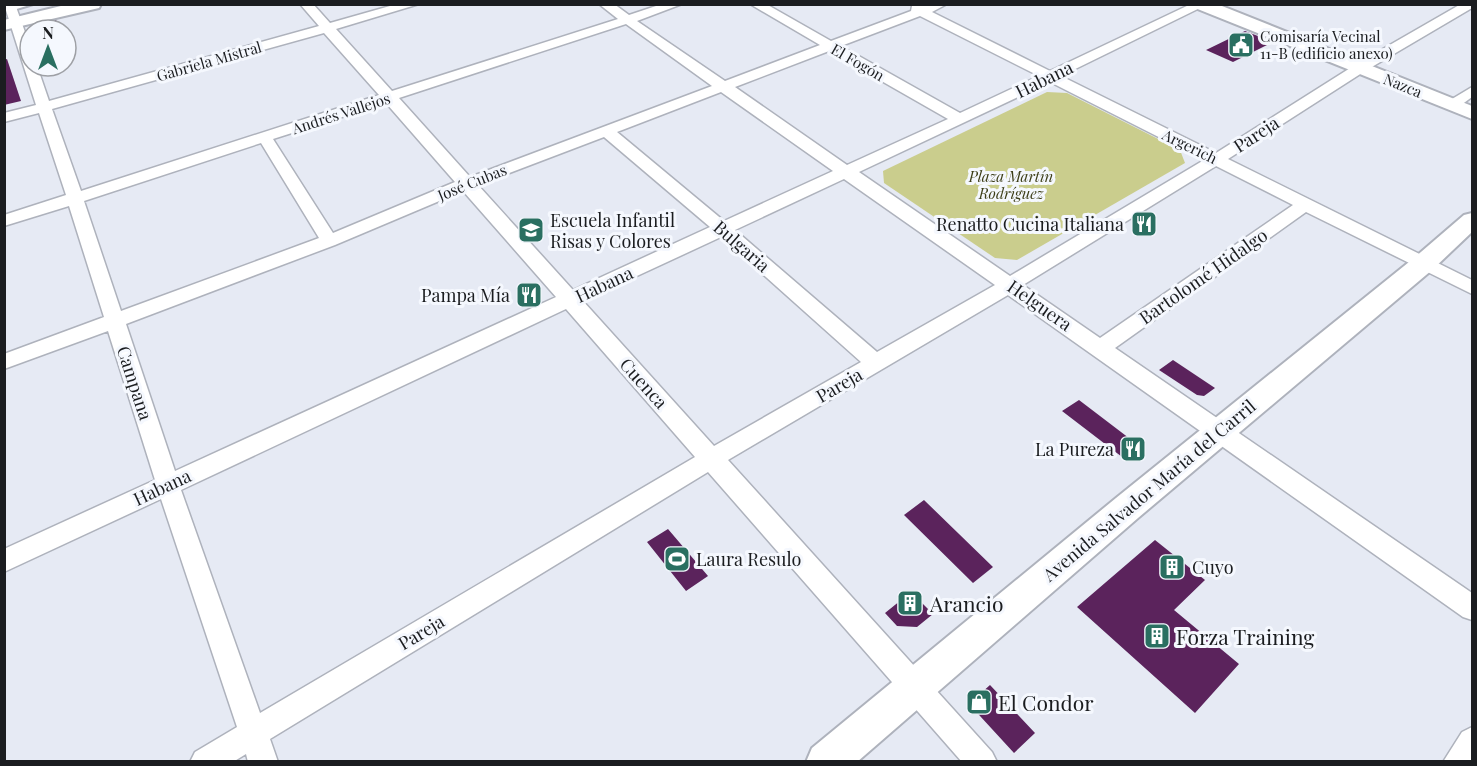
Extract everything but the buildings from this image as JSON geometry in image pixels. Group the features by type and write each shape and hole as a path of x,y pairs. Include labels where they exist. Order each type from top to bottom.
{"street":[{"path":"10,15 93,4"},
{"name":"Cuenca","path":"306,4 982,762"},
{"name":"Gabriela Mistral","path":"4,118 413,4"},
{"name":"Helguera","path":"605,4 1473,608"},
{"name":"Andrés Vallejos","path":"4,221 676,4"},
{"name":"El Fogón","path":"756,4 960,120"},
{"name":"José Cubas","path":"4,362 329,240 466,184 831,46 914,8 941,4"},
{"name":"Nazca","path":"1201,5 1473,113"},
{"name":"Habana","path":"4,561 960,120 1201,5"},
{"name":"Pareja","path":"204,762 712,459 1010,285 1217,159 1360,68 1468,6"},
{"name":"Argerich","path":"914,8 1473,288"},
{"name":"Campana","path":"10,15 75,198 168,484 263,762"},
{"path":"1452,105 1473,91"},
{"name":"Bulgaria","path":"606,131 723,229 876,363"},
{"path":"265,138 329,240"},
{"name":"Bartolomé Hidalgo","path":"1101,348 1305,204"},
{"name":"Avenida Salvador María del Carril","path":"826,762 914,685 1423,264 1473,220"},
{"path":"1458,762 1473,742"}],"lane":[{"path":"10,15 30,4"}],"green space":[{"name":"Plaza Martín Rodríguez","path":"1047,92 1067,93 1180,150 1185,163 1017,260 995,258 884,183 883,171"}],"place":[{"name":"Comisaría Vecinal 11-B (edificio anexo)","path":"1241,45"},
{"name":"Renatto Cucina Italiana","path":"1144,224"},
{"name":"Escuela Infantil Risas y Colores","path":"531,230"},
{"name":"Pampa Mía","path":"529,295"},
{"name":"La Pureza","path":"1133,449"},
{"name":"Laura Resulo","path":"677,559"},
{"name":"Cuyo","path":"1172,567"},
{"name":"Arancio","path":"910,603"},
{"name":"Forza Training","path":"1157,636"},
{"name":"El Condor","path":"979,702"}]}
